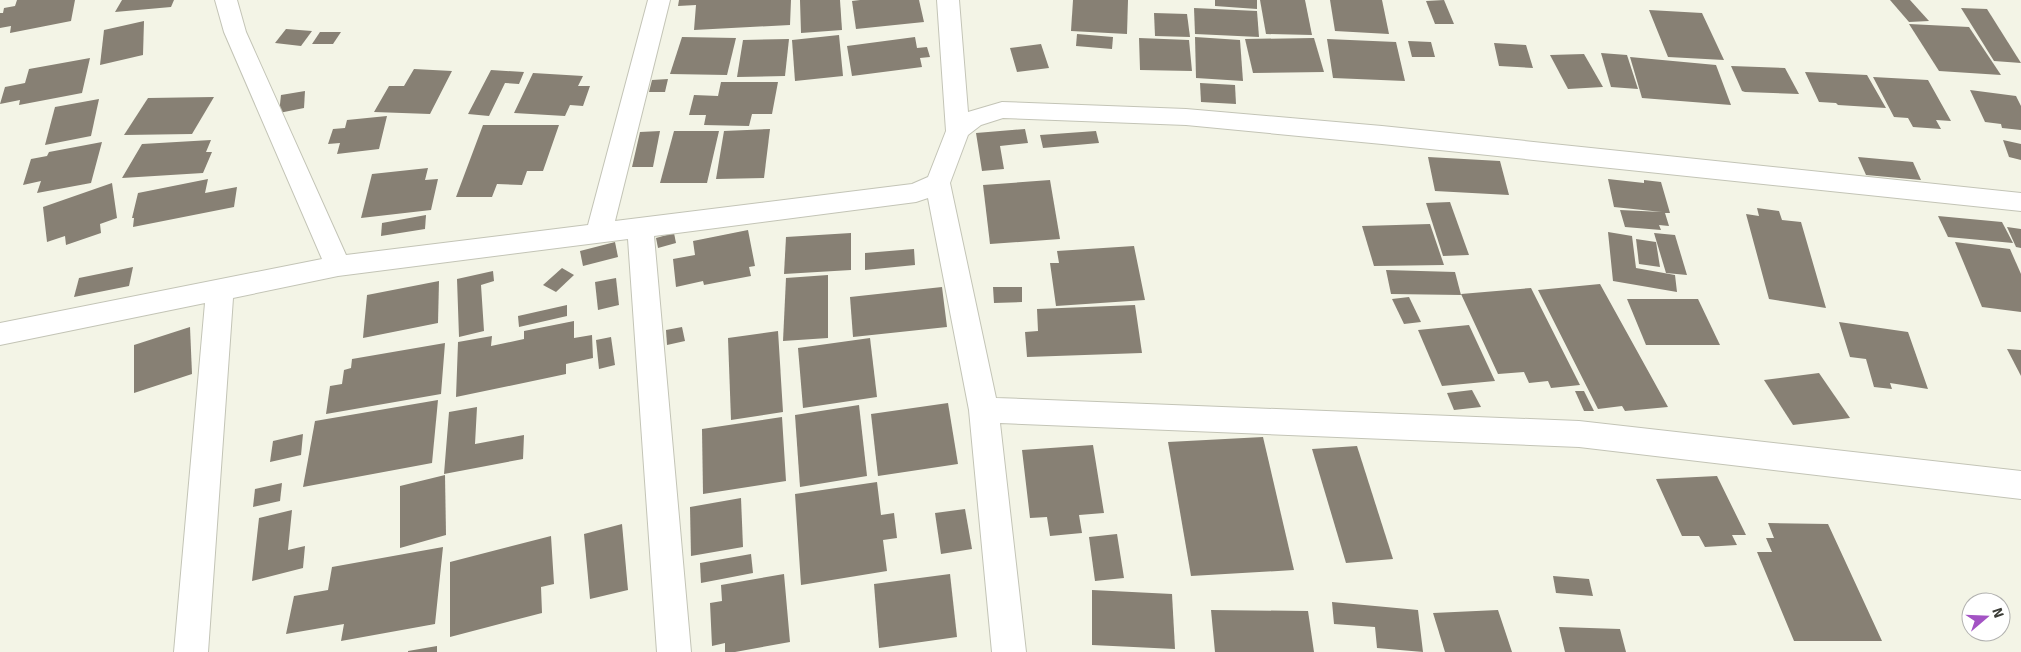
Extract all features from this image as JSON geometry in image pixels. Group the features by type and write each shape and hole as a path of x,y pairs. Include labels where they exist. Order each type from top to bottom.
{"street":[{"path":"226,0 235,32 338,266"},
{"path":"599,233 659,0"},
{"path":"948,0 958,131 938,183 984,410 1009,652"},
{"path":"958,131 973,119 1002,110 1186,117 1412,138 2021,202"},
{"path":"0,334 338,266 916,193 938,183"},
{"path":"640,228 674,652"},
{"path":"191,652 220,290"},
{"path":"984,410 1579,434 2021,485"}],"building":[{"path":"17,0 75,0 71,21 10,33 11,26 0,28 0,13 3,13 4,8 15,6"},
{"path":"122,0 174,0 171,7 115,12"},
{"path":"679,0 791,0 790,25 694,30 696,5 678,6"},
{"path":"800,0 840,0 842,30 801,33"},
{"path":"919,0 924,22 856,29 852,1"},
{"path":"1073,0 1128,0 1127,34 1071,31"},
{"path":"1215,0 1257,0 1257,9 1215,6"},
{"path":"1260,0 1305,0 1312,35 1266,34"},
{"path":"1330,0 1382,0 1389,34 1335,31"},
{"path":"1444,0 1454,24 1435,24 1426,1"},
{"path":"1890,0 1910,0 1929,21 1909,22"},
{"path":"1194,8 1257,11 1259,37 1195,34"},
{"path":"1961,8 1987,9 2021,63 1994,61"},
{"path":"1649,10 1702,13 1724,60 1668,57"},
{"path":"1154,13 1187,14 1190,37 1155,36"},
{"path":"144,21 143,55 100,65 104,30"},
{"path":"1909,24 1969,27 2001,75 1939,71"},
{"path":"286,29 312,31 301,46 275,43"},
{"path":"320,32 341,32 333,44 312,44"},
{"path":"1077,34 1113,37 1112,49 1076,46"},
{"path":"839,35 843,76 795,81 792,40"},
{"path":"682,37 736,38 727,75 670,74"},
{"path":"915,37 917,48 927,47 930,57 920,58 922,67 852,76 847,46"},
{"path":"1195,37 1240,40 1243,81 1196,78"},
{"path":"1139,38 1189,40 1192,71 1140,70"},
{"path":"1314,38 1324,72 1253,73 1245,39"},
{"path":"789,39 785,76 737,77 743,40"},
{"path":"1327,39 1396,42 1405,81 1333,78"},
{"path":"1408,41 1431,42 1435,57 1412,57"},
{"path":"1494,43 1526,45 1533,68 1499,66"},
{"path":"1041,44 1049,68 1017,72 1010,48"},
{"path":"1601,53 1627,55 1638,89 1611,87"},
{"path":"1584,54 1603,87 1568,89 1550,55"},
{"path":"1630,57 1716,65 1731,105 1642,98"},
{"path":"90,58 82,93 19,105 20,100 0,104 5,87 25,83 29,69"},
{"path":"1731,66 1785,68 1799,94 1742,91"},
{"path":"414,69 452,71 430,114 374,112 389,86 404,86"},
{"path":"491,70 524,72 519,84 505,83 489,116 468,114"},
{"path":"1805,72 1867,75 1886,108 1819,102"},
{"path":"533,73 583,76 578,86 590,86 583,106 570,105 565,116 514,113"},
{"path":"1873,77 1928,80 1951,121 1936,120 1941,129 1913,127 1908,118 1894,117"},
{"path":"668,79 665,92 649,92 652,80"},
{"path":"721,82 778,82 772,114 752,114 749,126 704,125 706,115 689,115 694,95 718,96"},
{"path":"1200,83 1235,85 1236,104 1201,102"},
{"path":"1970,90 2016,96 2021,106 2021,130 2002,128 2001,124 1985,122"},
{"path":"305,91 304,108 279,113 281,95"},
{"path":"214,97 192,134 124,135 148,98"},
{"path":"99,99 91,136 45,145 55,107"},
{"path":"387,116 379,149 337,154 340,143 328,144 333,129 345,128 347,120"},
{"path":"483,125 559,125 543,171 527,171 522,185 497,184 492,197 456,197"},
{"path":"770,129 764,178 716,179 724,131"},
{"path":"1025,129 1028,143 1000,146 1004,169 982,171 976,133"},
{"path":"660,131 653,167 632,167 640,132"},
{"path":"674,131 719,131 707,183 660,183"},
{"path":"1096,131 1099,143 1043,148 1040,135"},
{"path":"211,140 206,152 212,152 203,173 122,178 142,144"},
{"path":"2003,140 2021,144 2021,160 2009,157"},
{"path":"102,142 91,183 37,193 41,181 23,185 31,159 47,156 49,152"},
{"path":"1428,157 1500,161 1509,195 1435,191"},
{"path":"1858,157 1913,162 1921,180 1866,175"},
{"path":"428,168 425,180 438,179 431,210 361,218 372,174"},
{"path":"208,179 205,193 237,187 234,207 133,227 134,218 132,218 138,193"},
{"path":"1608,179 1644,183 1644,180 1661,182 1670,213 1665,213 1669,226 1659,225 1661,230 1625,227 1620,210 1662,212 1614,207"},
{"path":"1050,180 1060,239 990,244 983,185"},
{"path":"112,183 117,218 100,224 101,233 66,245 65,236 47,242 43,207"},
{"path":"1450,202 1469,255 1443,256 1426,203"},
{"path":"1757,208 1779,211 1782,220 1801,222 1826,308 1769,299 1746,214 1759,216"},
{"path":"426,215 425,229 381,236 382,223"},
{"path":"1938,216 2002,222 2013,243 1948,237"},
{"path":"1430,224 1444,265 1374,266 1362,226"},
{"path":"2007,227 2021,229 2021,248 2016,247"},
{"path":"748,230 755,266 749,267 751,276 704,285 703,281 676,287 673,259 695,255 693,241"},
{"path":"1608,232 1632,236 1636,268 1675,275 1677,292 1613,281"},
{"path":"674,233 676,243 658,248 656,238"},
{"path":"851,233 851,270 784,274 786,237"},
{"path":"1654,233 1675,235 1687,275 1666,273"},
{"path":"1636,239 1656,242 1660,267 1639,264"},
{"path":"615,242 618,257 583,266 580,251"},
{"path":"1955,242 2010,249 2021,274 2021,312 1982,307"},
{"path":"1134,246 1145,300 1056,306 1050,263 1059,263 1057,251"},
{"path":"914,249 915,265 865,270 865,253"},
{"path":"133,267 129,286 74,297 79,278"},
{"path":"562,268 574,275 556,292 543,285"},
{"path":"1386,270 1455,272 1461,295 1391,294"},
{"path":"493,271 494,281 481,285 484,331 459,337 457,279"},
{"path":"828,275 828,338 783,341 786,278"},
{"path":"616,278 619,305 598,310 595,282"},
{"path":"439,281 438,323 363,338 367,295"},
{"path":"1600,284 1668,407 1625,411 1622,406 1598,409 1538,290"},
{"path":"942,287 947,327 853,337 850,297"},
{"path":"993,287 1022,287 1022,302 994,303"},
{"path":"1531,288 1580,385 1551,388 1548,381 1529,383 1524,372 1498,374 1461,294"},
{"path":"1409,297 1421,322 1404,324 1392,299"},
{"path":"1627,299 1698,299 1720,345 1646,345"},
{"path":"567,305 567,316 519,327 518,316"},
{"path":"1135,305 1142,353 1027,357 1025,332 1038,331 1037,309"},
{"path":"574,321 574,338 592,335 593,358 566,364 566,374 456,397 458,342 492,336 491,346 524,339 524,331"},
{"path":"1839,322 1908,332 1928,389 1890,383 1892,389 1874,387 1866,359 1850,357"},
{"path":"1469,325 1495,381 1442,386 1418,330"},
{"path":"190,327 192,374 134,393 134,345"},
{"path":"682,327 685,341 667,345 666,330"},
{"path":"778,331 783,412 731,420 728,338"},
{"path":"611,337 615,365 599,369 596,340"},
{"path":"870,338 877,397 803,408 798,348"},
{"path":"445,343 441,394 326,414 330,386 342,384 344,370 351,368 352,359"},
{"path":"2007,349 2021,350 2021,376"},
{"path":"1819,373 1850,418 1793,425 1764,380"},
{"path":"1472,390 1481,407 1454,410 1447,393"},
{"path":"1575,391 1584,391 1594,411 1584,411"},
{"path":"438,400 432,463 303,487 315,421"},
{"path":"948,403 958,464 878,476 871,414"},
{"path":"859,405 867,476 800,487 795,415"},
{"path":"477,407 475,444 524,435 523,459 444,474 449,412"},
{"path":"782,417 786,481 703,494 702,429"},
{"path":"303,434 301,455 270,462 273,441"},
{"path":"1263,437 1294,570 1191,576 1168,442"},
{"path":"1093,445 1104,513 1079,515 1082,533 1050,536 1047,517 1030,518 1022,450"},
{"path":"1357,446 1393,559 1346,563 1312,449"},
{"path":"445,475 446,535 400,548 400,486"},
{"path":"1717,476 1746,535 1732,535 1737,545 1705,547 1699,536 1682,536 1656,479"},
{"path":"877,482 881,515 894,513 897,538 883,540 887,571 801,585 795,494"},
{"path":"282,483 280,501 253,507 255,489"},
{"path":"741,498 743,547 691,556 690,507"},
{"path":"965,509 972,549 941,554 935,513"},
{"path":"292,510 288,550 305,546 303,568 252,581 259,518"},
{"path":"1768,523 1828,524 1882,641 1794,641 1757,552 1772,552 1766,538 1774,538"},
{"path":"622,524 628,590 590,599 584,534"},
{"path":"1117,534 1124,578 1095,581 1089,537"},
{"path":"551,536 554,584 541,587 542,613 450,637 450,562"},
{"path":"443,547 435,624 341,641 344,624 286,634 294,596 328,590 332,567"},
{"path":"751,554 753,573 701,583 700,563"},
{"path":"784,574 790,642 735,652 725,652 725,643 712,646 710,603 722,601 721,585"},
{"path":"950,574 957,637 879,648 874,584"},
{"path":"1553,576 1589,579 1593,596 1556,593"},
{"path":"1092,590 1172,594 1175,649 1092,645"},
{"path":"1332,602 1418,610 1423,652 1377,648 1375,627 1334,624"},
{"path":"1211,610 1308,611 1314,652 1215,652"},
{"path":"1498,610 1512,652 1445,652 1433,613"},
{"path":"1559,627 1620,629 1626,652 1565,652"},
{"path":"437,646 437,652 408,652 408,651"}]}
